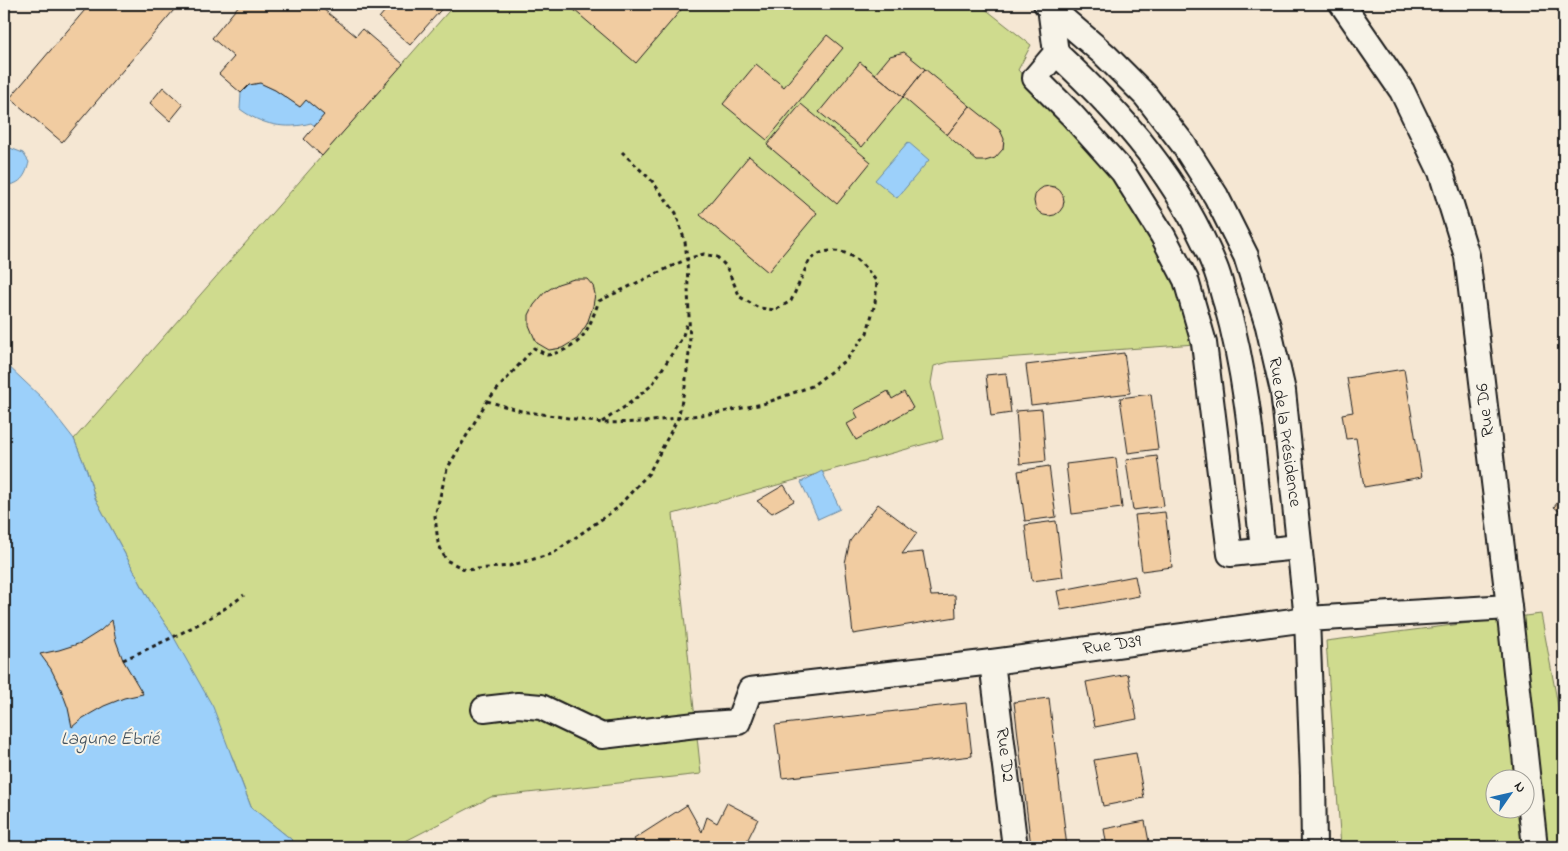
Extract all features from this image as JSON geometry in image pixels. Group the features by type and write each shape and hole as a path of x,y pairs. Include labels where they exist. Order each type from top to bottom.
{"street":[{"name":"Rue D6","path":"1342,4 1402,92 1441,172 1468,256 1535,847"},
{"path":"1048,5 1056,53 1096,90 1150,152 1192,216 1216,268 1235,335 1245,392 1263,550"},
{"name":"Rue de la Présidence","path":"1048,5 1105,55 1145,95 1183,144 1216,196 1246,256 1268,326 1283,391 1307,619 1314,847"},
{"path":"1056,53 1035,78 1071,114 1123,172 1163,236 1186,280 1204,343 1230,554 1299,547"},
{"name":"Rue D39","path":"484,709 518,705 541,707 602,736 738,722 750,690 992,662 1307,619 1509,607"},
{"name":"Rue D2","path":"992,662 1015,847"}],"path":[{"path":"488,401 522,412 602,422 646,422 678,418 716,413 763,404 812,386 847,359 866,333 875,304 877,282 862,264 843,252 824,252 810,259 791,301 775,310 759,308 740,298 726,266 717,257 704,254 687,259 598,301 585,332 576,345 561,352 548,355 534,348 488,401 447,469 436,516 438,543 446,560 466,570 509,566 552,554 616,510 649,473 678,418 685,387 690,345 687,259 685,242 676,213 652,181 622,152"},
{"path":"602,422 652,385 682,338 689,316"},
{"path":"123,660 189,630 228,607 244,595"}],"green space":[{"path":"455,4 979,4 1031,45 1018,70 1117,178 1178,284 1195,344 949,362 934,366 931,383 943,439 673,514 701,774 491,797 394,847 296,847 292,840 251,807 233,759 172,634 150,601 95,498 87,471 74,439"},
{"path":"1541,614 1564,738 1564,847 1341,847 1326,641"}],"water":[{"path":"260,83 275,90 300,107 306,100 324,115 315,126 311,123 292,126 274,125 256,119 240,109 241,93 249,85"},
{"path":"908,142 929,160 897,198 875,180"},
{"path":"4,144 23,153 29,162 24,176 14,184 4,184"},
{"name":"Lagune Ébrié","path":"4,362 42,398 74,439 87,471 95,498 150,601 172,634 213,707 251,807 292,840 296,847 4,847"},
{"path":"822,471 840,509 818,519 801,482"}],"building":[{"path":"90,4 179,4 62,142 10,98"},
{"path":"240,4 317,4 356,36 362,29 403,64 322,156 304,139 324,115 306,100 300,107 275,90 260,83 249,85 241,93 219,74 234,57 212,38"},
{"path":"391,4 446,4 410,45 379,18"},
{"path":"567,4 686,4 636,63"},
{"path":"827,35 843,48 767,140 723,104 756,64 784,87"},
{"path":"904,52 925,69 903,97 875,74 890,56"},
{"path":"860,62 903,97 862,147 819,112"},
{"path":"925,69 970,106 947,135 903,97"},
{"path":"163,87 183,105 170,121 150,103"},
{"path":"801,104 871,162 837,204 767,145"},
{"path":"970,106 1000,130 1004,139 1003,149 995,158 977,161 947,135"},
{"path":"749,156 817,213 768,272 700,215"},
{"path":"1049,186 1055,187 1063,195 1063,207 1055,215 1049,216 1043,215 1035,207 1034,201 1035,195 1043,187"},
{"path":"574,279 587,279 593,286 595,294 587,324 577,339 562,348 549,350 537,343 529,325 529,315 534,305 545,292 558,284"},
{"path":"1124,353 1130,393 1031,405 1026,365"},
{"path":"1404,369 1422,477 1364,487 1356,438 1346,439 1342,414 1353,412 1347,378"},
{"path":"1006,373 1011,413 991,416 986,375"},
{"path":"888,391 892,399 904,392 913,408 856,440 847,424 858,418 854,410"},
{"path":"1151,394 1158,449 1128,453 1120,398"},
{"path":"1042,409 1046,461 1020,464 1016,411"},
{"path":"1157,456 1164,506 1133,510 1126,460"},
{"path":"1116,458 1122,508 1072,514 1066,464"},
{"path":"1049,466 1056,517 1025,521 1018,471"},
{"path":"784,485 794,501 772,513 757,501"},
{"path":"1564,494 1564,515 1554,507"},
{"path":"878,504 917,533 902,554 923,552 931,596 955,595 956,617 853,634 845,563 850,541"},
{"path":"1165,512 1172,567 1142,571 1135,515"},
{"path":"1056,521 1063,577 1032,581 1025,525"},
{"path":"1135,576 1139,596 1061,610 1057,591"},
{"path":"112,620 116,641 123,660 143,694 124,698 104,706 72,727 61,689 51,669 40,654 81,643 100,631"},
{"path":"1128,674 1137,719 1095,727 1086,682"},
{"path":"1049,698 1067,847 1031,847 1014,702"},
{"path":"966,703 972,756 782,778 775,725"},
{"path":"1136,753 1144,798 1103,806 1094,760"},
{"path":"727,803 758,819 744,847 638,847 634,839 687,805 702,832 707,817 717,823"},
{"path":"1145,821 1150,847 1107,847 1104,829"}]}
